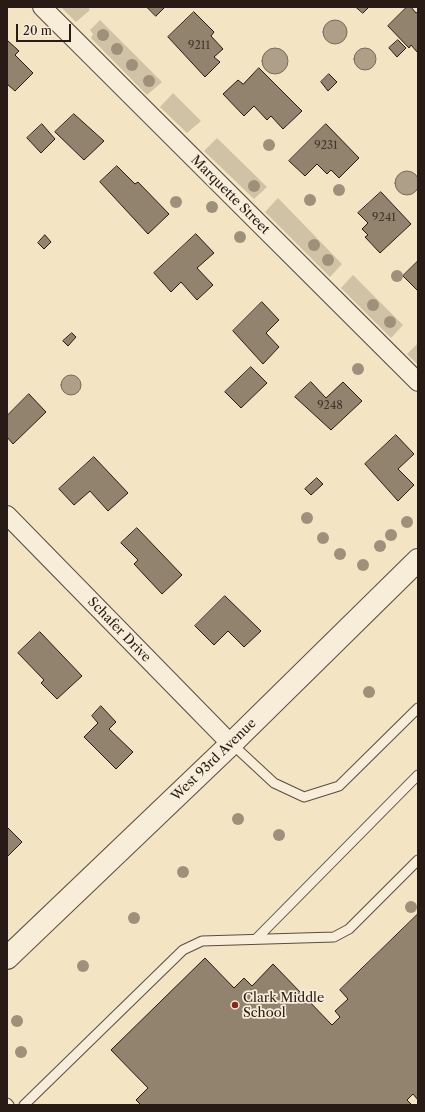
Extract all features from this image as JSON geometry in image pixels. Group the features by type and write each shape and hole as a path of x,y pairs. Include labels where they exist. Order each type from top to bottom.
{"street":[{"name":"Marquette Street","path":"42,7 418,382"},
{"name":"Schafer Drive","path":"7,515 231,744"},
{"name":"West 93rd Avenue","path":"7,958 231,744 418,560"}],"lane":[{"path":"231,744 274,783 304,797 339,786 418,708"},
{"path":"256,938 418,775"},
{"path":"24,1105 183,950 202,941 256,938 334,937 349,929 418,860"}],"shaded area":[{"path":"61,7 88,7 90,10 76,22"},
{"path":"100,20 162,82 147,95 91,38 93,34 90,30"},
{"path":"335,20 343,24 347,32 343,40 335,44 327,40 323,32 327,24"},
{"path":"275,48 284,52 288,61 284,70 275,74 266,70 262,61 266,52"},
{"path":"365,48 373,51 376,59 373,67 365,70 357,67 354,59 357,51"},
{"path":"173,93 201,121 187,133 160,107"},
{"path":"217,138 267,187 254,199 204,151"},
{"path":"407,171 416,174 419,183 416,192 407,195 398,192 395,183 398,174"},
{"path":"278,198 342,264 330,277 265,212"},
{"path":"353,275 403,325 391,338 341,288"},
{"path":"418,343 418,365 407,354"},
{"path":"67,375 75,375 81,381 81,389 75,395 67,395 61,389 61,381"}],"building":[{"path":"147,7 165,7 156,16"},
{"path":"356,7 369,7 363,13"},
{"path":"407,7 411,7 416,13 418,12 418,53 411,45 409,48 388,26"},
{"path":"194,12 214,32 211,36 223,49 214,57 220,62 205,77 168,37"},
{"path":"7,40 19,51 15,55 33,73 15,91 7,84"},
{"path":"398,40 406,48 397,57 389,48"},
{"path":"259,68 302,111 283,129 271,116 267,120 254,106 244,116 223,94 238,80 243,84"},
{"path":"329,74 337,82 328,91 321,82"},
{"path":"74,114 104,141 84,160 55,132"},
{"path":"42,124 55,139 41,153 27,138"},
{"path":"326,124 359,158 339,178 331,170 327,174 317,164 305,176 289,161"},
{"path":"117,166 135,184 138,182 169,214 148,234 100,182"},
{"path":"381,192 411,224 380,253 365,237 368,235 362,229 368,223 358,213"},
{"path":"196,234 214,253 197,268 213,285 197,300 181,282 171,292 154,273"},
{"path":"45,235 51,242 44,249 38,243"},
{"path":"418,261 418,291 403,276"},
{"path":"262,302 279,320 266,333 279,347 263,364 233,331"},
{"path":"72,333 76,337 68,346 63,341"},
{"path":"251,367 267,383 241,408 225,392"},
{"path":"311,382 326,398 343,382 362,401 331,430 295,397"},
{"path":"29,394 46,412 13,444 7,437 7,416"},
{"path":"396,435 414,454 398,469 414,485 398,501 365,464"},
{"path":"94,457 128,493 108,511 90,491 74,505 59,489"},
{"path":"317,478 323,484 311,495 305,489"},
{"path":"137,528 182,575 162,594 134,564 138,560 121,543"},
{"path":"225,596 261,631 244,647 228,631 214,645 195,626"},
{"path":"40,632 82,676 57,699 41,683 44,680 18,653"},
{"path":"101,706 116,722 109,729 133,752 116,769 84,737 98,723 92,716"},
{"path":"7,827 22,842 7,857"},
{"name":"Clark Middle School","path":"418,914 418,1100 413,1094 407,1100 412,1105 141,1105 136,1100 148,1088 111,1050 205,958 234,988 244,978 252,986 273,964 332,1025 340,1017 335,1011 348,999 340,990"}],"place":[{"name":"Clark Middle School","path":"235,1005"}]}
